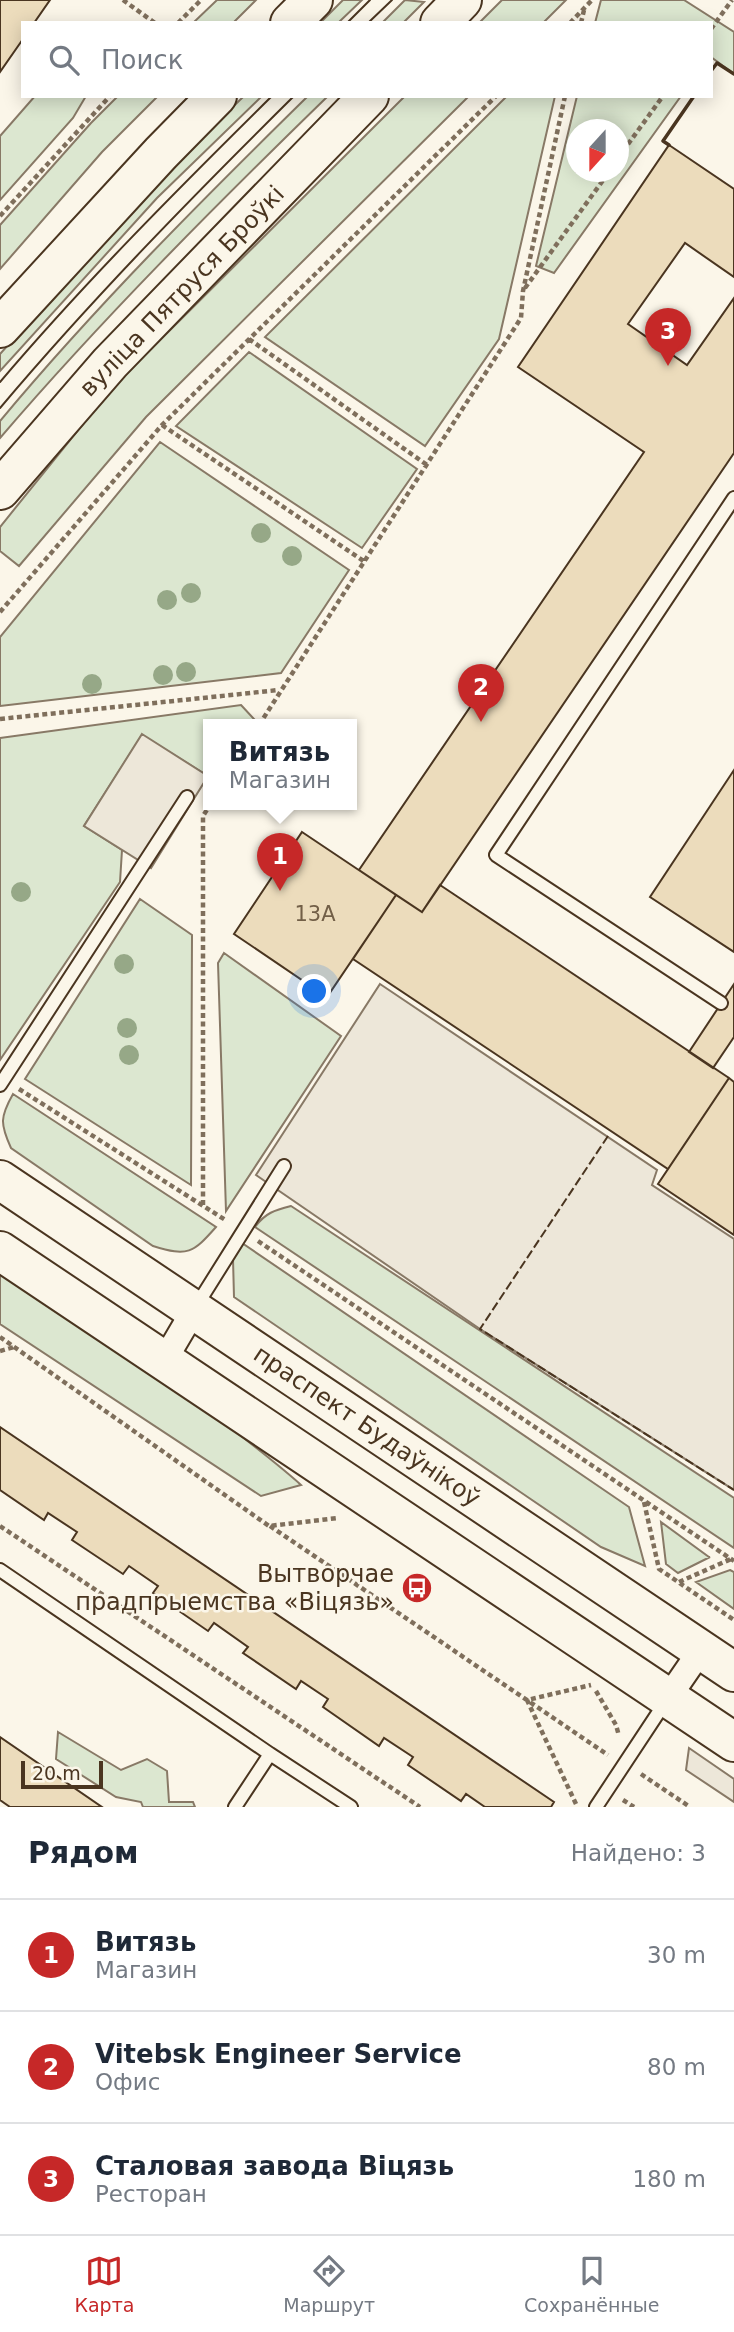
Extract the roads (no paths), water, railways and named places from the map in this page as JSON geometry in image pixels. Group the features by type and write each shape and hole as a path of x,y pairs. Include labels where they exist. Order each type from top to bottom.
{"main road":[{"path":"292,21 313,0"},
{"path":"442,21 462,0"},
{"path":"0,328 161,153 216,98"},
{"name":"вуліца Пятруся Броўкі","path":"0,490 110,363 367,98"},
{"name":"праспект Будаўнікоў","path":"0,1180 734,1672"},
{"path":"0,1251 734,1742"}],"street":[{"path":"164,1361 194,1310"},
{"path":"668,1698 701,1650"}],"lane":[{"path":"722,1003 496,855 734,498"},
{"path":"2,1082 187,797"},
{"path":"194,1310 284,1166"},
{"path":"0,1570 351,1807"},
{"path":"596,1807 668,1698"},
{"path":"235,1807 270,1754"}],"tram line":[{"path":"349,21 370,0"},
{"path":"370,21 392,0"},
{"path":"0,382 99,272 270,98"},
{"path":"0,408 144,249 292,98"}],"place":[{"name":"Сталовая завода Віцязь","path":"668,366"},
{"name":"Vitebsk Engineer Service","path":"481,722"},
{"name":"Витязь","path":"280,891"},
{"name":"Вытворчае прадпрыемства «Віцязь»","path":"417,1588"}]}
